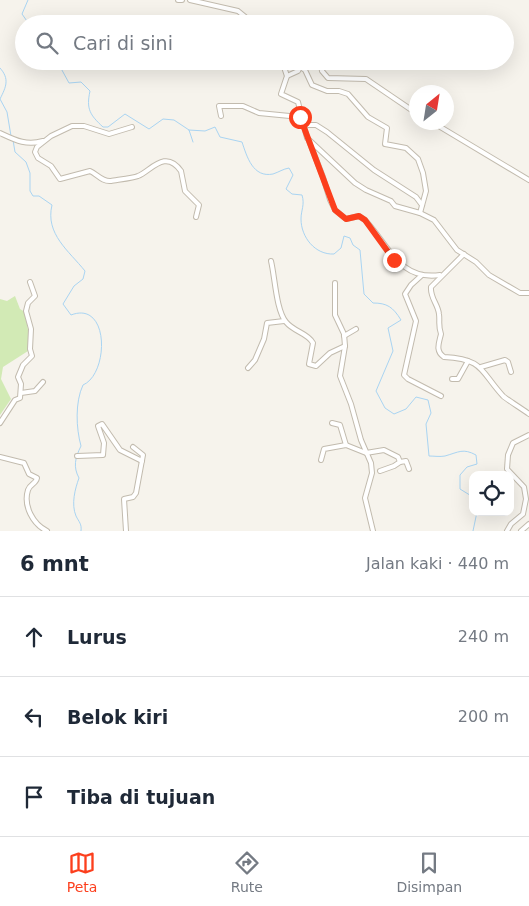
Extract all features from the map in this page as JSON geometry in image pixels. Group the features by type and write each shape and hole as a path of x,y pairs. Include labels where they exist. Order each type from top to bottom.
{"street":[{"path":"190,0 238,11 243,15"},
{"path":"285,70 287,76 281,94 298,102 300,117 335,210 346,219 359,216 362,218 372,228 394,260 422,275 442,275"},
{"path":"287,76 298,70"},
{"path":"305,70 312,85 327,91 347,94 353,98 368,117 387,128 385,145 405,148 415,155 425,178 426,196 420,213"},
{"path":"322,70 328,78 366,79 409,108"},
{"path":"221,116 219,106 237,105 259,113 300,117"},
{"path":"303,125 316,125 327,132 374,170 416,197 422,205"},
{"path":"132,127 107,134 87,127 72,126 44,141 36,148 37,156 51,166 60,178 90,172 104,180 111,181 139,176 150,166 159,162 177,166 182,171 185,191 198,205 196,218"},
{"path":"445,130 529,180"},
{"path":"0,132 10,139 23,143 44,141"},
{"path":"309,140 362,188 390,201 402,209 420,213 436,221 455,248 493,278 520,293 529,294"},
{"path":"464,254 432,285 430,291 439,314 438,326 441,334 438,349 444,357 457,356 482,368 505,398 511,400 529,414"},
{"path":"270,261 284,321 296,332 312,340 313,350 309,362 312,366 317,365 330,353 345,346"},
{"path":"422,275 411,285 405,294 416,321 404,375 408,380 441,396"},
{"path":"0,424 15,400 20,398 18,377 23,366 32,356 30,349 31,329 26,311 28,302 35,296 30,282"},
{"path":"335,284 335,315 344,336 345,346 340,376 372,468 365,498 372,531"},
{"path":"248,368 255,360 264,339 267,323 284,321"},
{"path":"344,336 356,329"},
{"path":"482,368 505,360 508,362 511,372"},
{"path":"452,379 458,378 468,361"},
{"path":"21,393 35,391 43,382"},
{"path":"332,423 340,425 346,445"},
{"path":"77,456 103,455 104,443 98,426 102,424 120,450 142,461"},
{"path":"507,531 511,524 523,514 526,499 524,487 507,469 508,455 513,443 529,435"},
{"path":"322,460 324,449 346,445 366,452 384,450 397,456 400,462"},
{"path":"126,531 124,499 135,495 142,461 142,453 133,447"},
{"path":"0,457 22,462 26,465 29,474 37,478 28,490 29,508 37,525 47,531"},
{"path":"380,471 405,461 409,469"},
{"path":"521,531 529,524"}],"green space":[{"path":"15,296 20,309 25,312 29,336 28,351 3,367 1,379 11,399 0,415 0,299 7,301"}],"waterway":[{"path":"23,15 28,0"},
{"path":"0,68 6,79 4,91 0,99 7,112 11,136"},
{"path":"62,70 69,83 81,82 90,91 90,111 103,127 108,127 125,114 149,129 163,119 174,120 189,130 193,142"},
{"path":"189,130 205,131 215,127 220,137 242,142 252,165 260,173 273,174 289,168 293,175 286,189 292,194 302,195 302,226 303,232 310,244 327,254 334,254 341,248 344,236 350,238 353,245 360,250 364,294 373,303 389,307 401,320 388,328 393,351 376,391 385,408 394,414 406,409 416,397 428,400 431,413 426,424 429,456 443,456 464,451 476,455 477,464 467,467 460,475 460,489 469,495"},
{"path":"13,140 15,152 26,162 30,173 30,191 33,196 39,196 52,205 52,225 55,233 85,271 83,279 74,286 63,304 71,315 84,313 93,318 99,328 101,354 98,367 92,378 83,385 78,407 77,423 81,446 76,462 79,478 75,492 74,507 81,525 81,531"},
{"path":"473,531 476,516"}],"route":[{"path":"300,117 305,135 309,140 335,210 346,219 359,216 365,220 394,260"}]}
